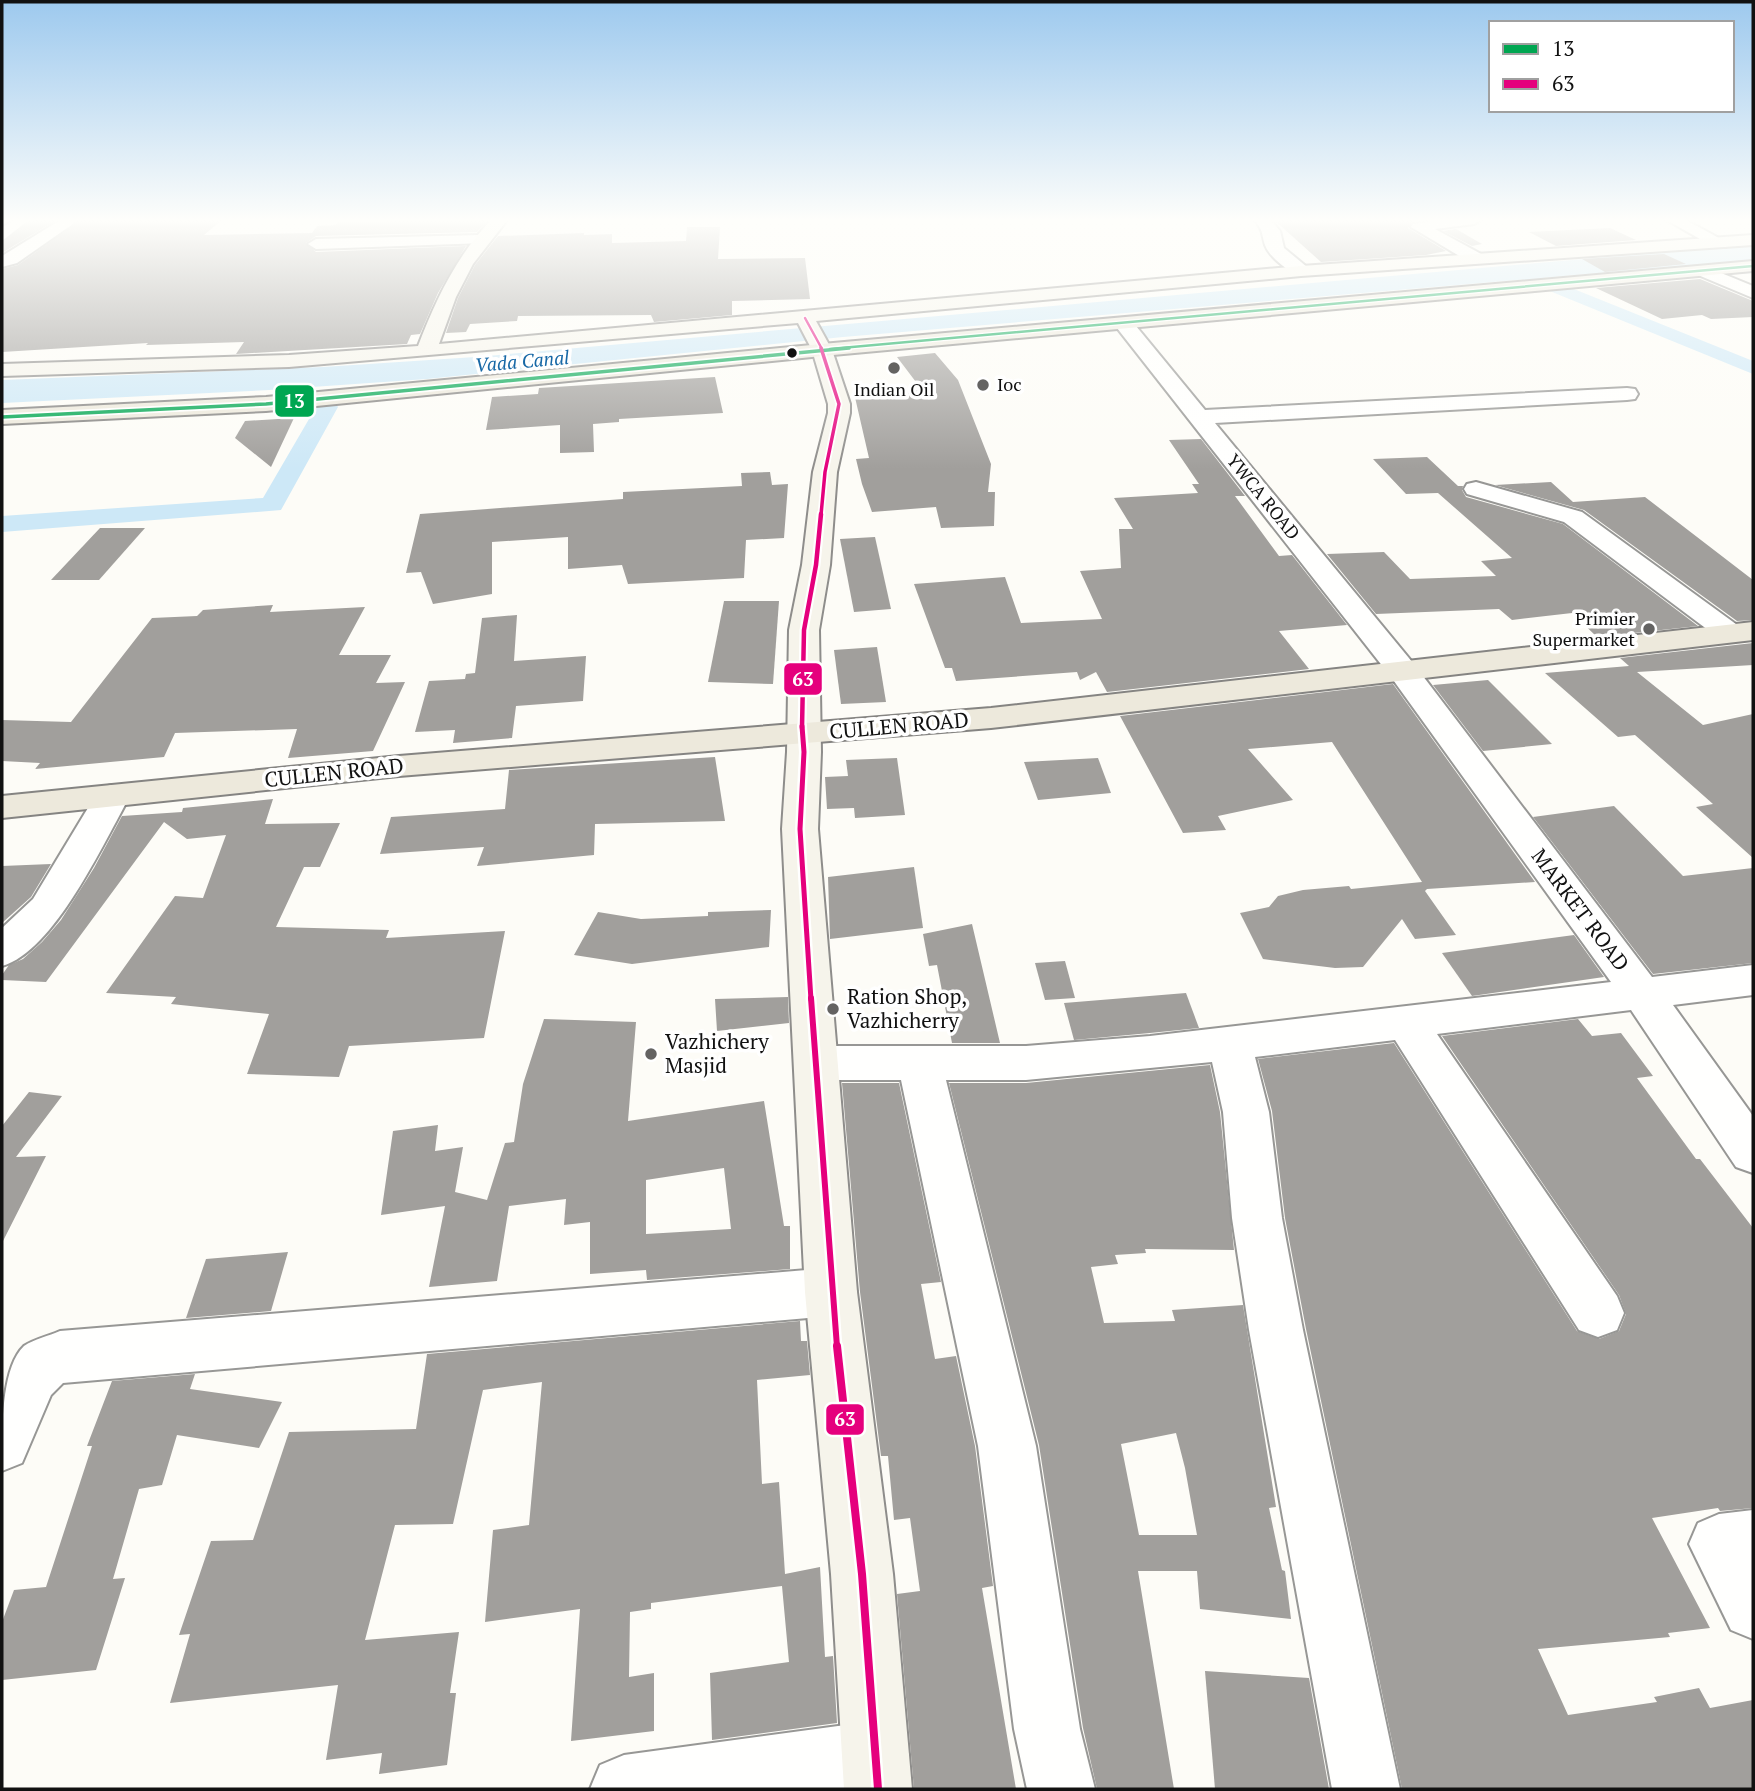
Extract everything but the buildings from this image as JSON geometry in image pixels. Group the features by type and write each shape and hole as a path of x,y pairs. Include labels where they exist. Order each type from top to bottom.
{"main road":[{"path":"426,351 443,303"},
{"path":"2,417 266,404 1052,303"},
{"path":"2,370 289,360 813,333 1124,324 1357,303"},
{"path":"813,333 839,404 839,413 825,472 816,565 804,629 804,752 800,830 831,1292 862,1574 877,1772"},
{"name":"CULLEN ROAD","path":"2,807 399,766 991,718 1742,632"}],"street":[{"name":"YWCA ROAD","path":"1124,324 1402,670"},
{"path":"1199,417 1627,394"},
{"path":"1476,489 1573,517 1742,632"},
{"name":"MARKET ROAD","path":"1402,670 1641,992 1753,1153"},
{"path":"2,952 47,908 112,796"},
{"path":"816,1063 1026,1063 1150,1053 1753,980"},
{"path":"1406,1022 1598,1313"},
{"path":"1229,1042 1246,1112 1257,1218 1276,1330 1366,1789"},
{"path":"920,1064 1007,1447 1047,1729 1061,1789"},
{"path":"2,1443 32,1376 44,1364 60,1357 831,1292"},
{"path":"1753,1540 1719,1544 1753,1608"},
{"path":"624,1789 877,1772"}],"water":[{"name":"Vada Canal","path":"1090,303 1250,303 843,337 427,379 2,403 2,380 323,367 475,357"}],"waterway":[{"path":"1594,303 1753,368"},
{"path":"2,524 272,505 327,407"}],"transit line":[{"name":"13","path":"2,417 266,404 1348,303"},
{"name":"63","path":"805,318 822,350 839,404 839,413 825,472 816,565 804,630 804,752 800,829 831,1292 862,1574 878,1789"}],"place":[{"name":"Indian Oil","path":"894,368"},
{"name":"Ioc","path":"983,385"},
{"name":"Primier Supermarket","path":"1649,629"},
{"name":"Ration Shop, Vazhicherry","path":"833,1009"},
{"name":"Vazhichery Masjid","path":"651,1054"}]}
